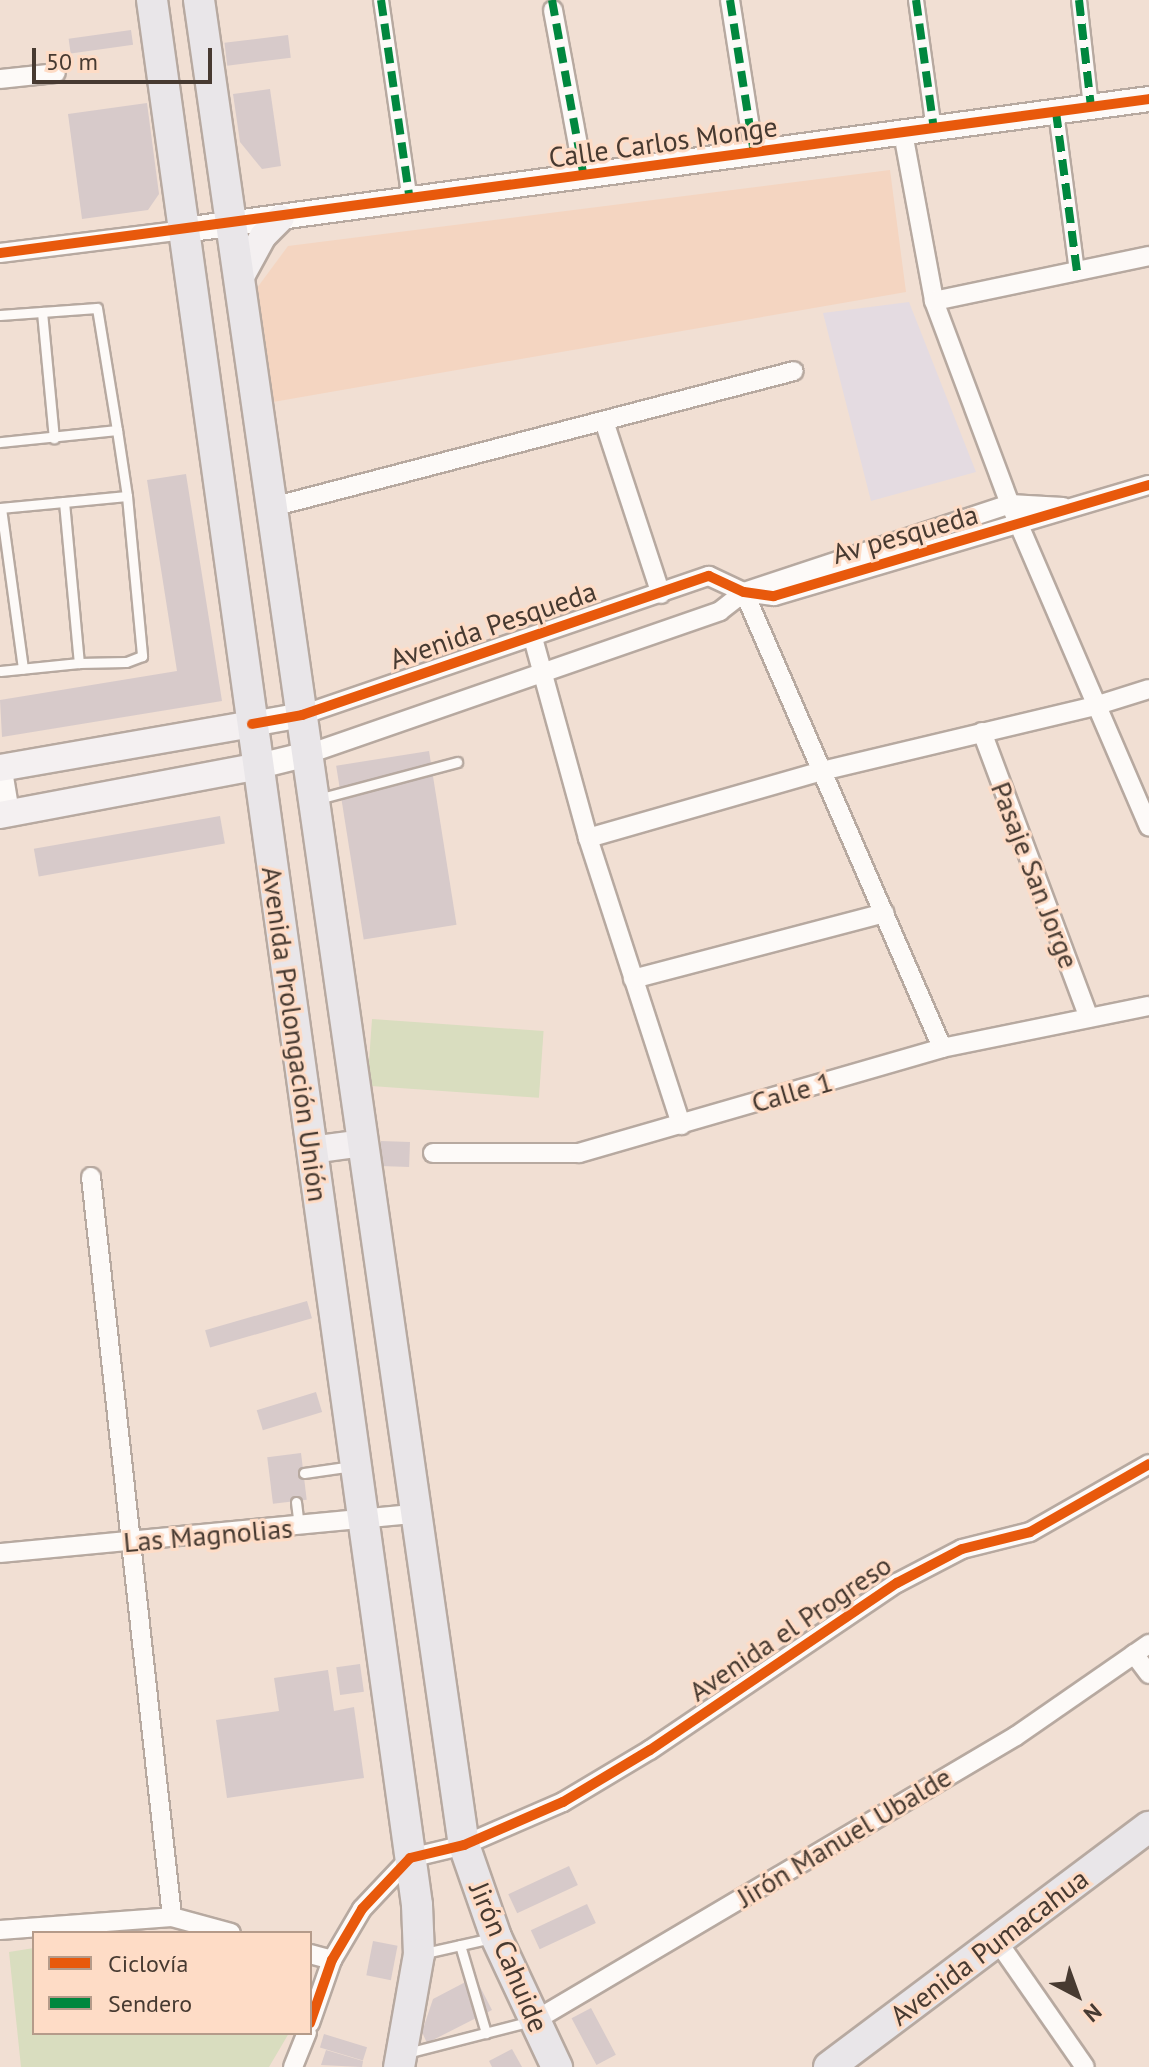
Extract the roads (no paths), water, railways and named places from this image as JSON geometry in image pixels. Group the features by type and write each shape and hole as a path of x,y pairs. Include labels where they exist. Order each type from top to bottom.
{"main road":[{"name":"Avenida Prolongación Unión","path":"152,0 410,1858 419,1954 401,2060"},
{"name":"Avenida Prolongación Unión","path":"199,0 464,1845"},
{"path":"239,280 263,236 281,218"},
{"name":"Avenida Pesqueda","path":"0,769 252,724"},
{"path":"3,814 259,766"},
{"path":"311,1150 363,1143"},
{"name":"Avenida Pumacahua","path":"829,2067 1149,1827"},
{"name":"Jirón Cahuide","path":"464,1845 496,1937 557,2067"}],"street":[{"path":"381,0 410,201"},
{"path":"730,0 754,153"},
{"path":"916,0 934,129"},
{"path":"1079,0 1091,107"},
{"path":"552,5 584,177"},
{"path":"0,79 56,73"},
{"name":"Calle Carlos Monge","path":"184,230 1149,99"},
{"path":"1056,112 1077,271"},
{"path":"903,133 934,301 1010,504 1149,826"},
{"path":"0,253 184,230"},
{"path":"934,301 1149,256"},
{"path":"272,507 794,371"},
{"path":"604,421 661,594"},
{"path":"259,766 308,754 542,674 720,611 744,592 1010,504 1078,509 1149,485"},
{"name":"Av pesqueda","path":"744,592 774,596 1078,509"},
{"name":"Avenida Pesqueda","path":"252,724 302,715 709,576 744,592"},
{"path":"744,592 942,1048"},
{"path":"533,638 588,838 681,1125"},
{"path":"588,838 822,771 1098,705 1149,689"},
{"name":"Pasaje San Jorge","path":"982,732 1089,1018"},
{"path":"0,769 3,814"},
{"path":"633,979 884,913"},
{"name":"Calle 1","path":"433,1153 579,1153 942,1048 1149,1006"},
{"path":"91,1177 172,1917"},
{"name":"Avenida el Progreso","path":"410,1858 464,1845 563,1802 613,1773 897,1583 962,1549 1030,1532 1149,1464"},
{"name":"Las Magnolias","path":"0,1553 416,1514"},
{"path":"1142,1649 1149,1674"},
{"name":"Jirón Manuel Ubalde","path":"534,2021 1016,1736 1142,1649"},
{"path":"312,2017 332,1960 362,1909 410,1858"},
{"path":"0,1930 172,1917 224,1931"},
{"path":"998,1942 1085,2067"},
{"path":"312,1955 332,1960"},
{"path":"293,2067 306,2035"}],"lane":[{"path":"0,315 97,308 127,496 142,656 126,662 0,671"},
{"path":"42,312 54,438"},
{"path":"0,442 117,430"},
{"path":"23,669 0,508 127,496"},
{"path":"64,502 79,663"},
{"path":"313,801 457,762"},
{"path":"304,1473 355,1465"},
{"path":"296,1502 299,1527"},
{"path":"419,1954 496,1937"},
{"path":"460,1945 486,2033"},
{"path":"401,2060 534,2021"}]}
